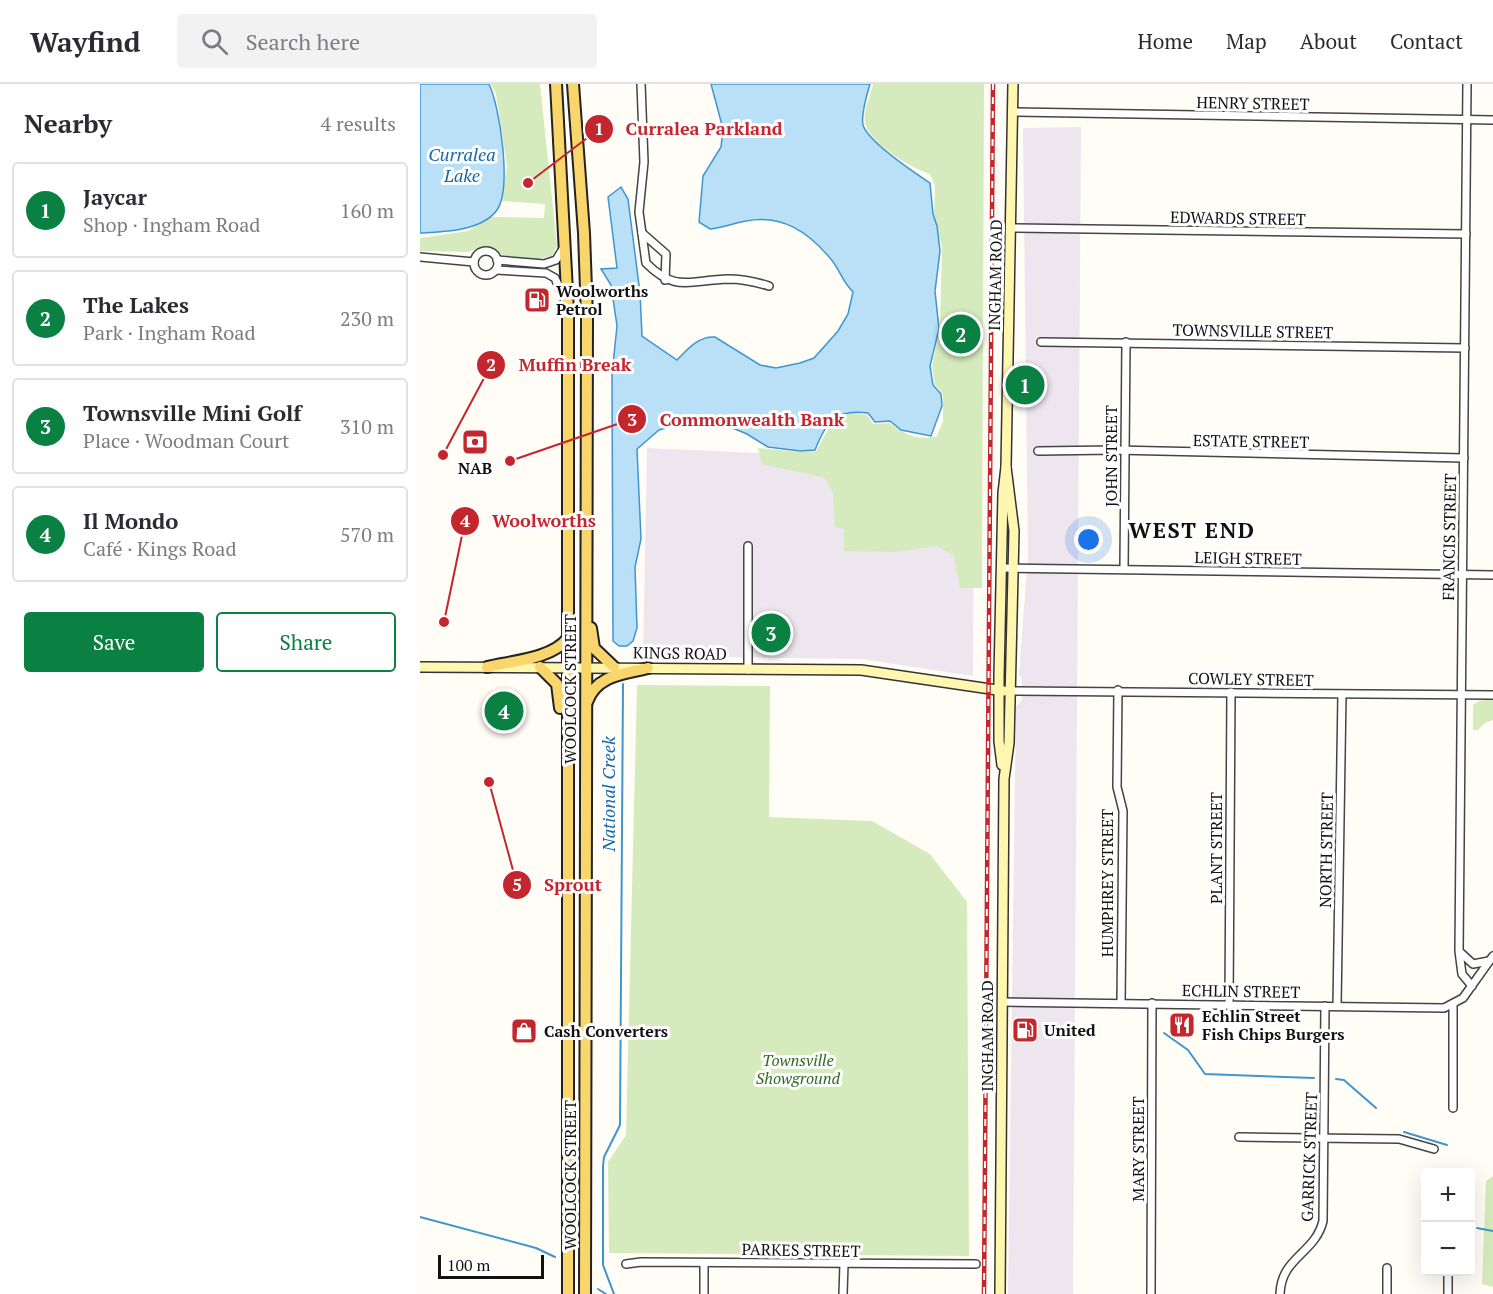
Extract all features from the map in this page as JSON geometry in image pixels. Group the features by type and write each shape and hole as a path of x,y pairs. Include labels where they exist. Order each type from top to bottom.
{"main road":[{"name":"WOOLCOCK STREET","path":"556,84 568,309 568,1294"},
{"name":"WOOLCOCK STREET","path":"573,84 584,233 587,316 585,1294"},
{"name":"INGHAM ROAD","path":"1004,779 999,741 999,690 1003,493 1006,467 1013,84"},
{"name":"INGHAM ROAD","path":"1000,1294 1004,779 1009,743 1013,568 1013,516 1006,467"},
{"path":"585,562 591,608 592,644 614,667"},
{"path":"487,667 548,652 559,648 568,638"},
{"name":"KINGS ROAD","path":"420,667 861,670 1009,691"},
{"path":"540,667 555,680 561,698 560,823 567,873"},
{"path":"586,706 592,689 601,681 648,668"}],"street":[{"path":"641,84 644,162 639,212 646,263 655,268 665,280 681,284 741,280 769,286"},
{"name":"FRANCIS STREET","path":"1467,84 1460,951 1462,974 1472,986"},
{"name":"HENRY STREET","path":"1012,112 1493,120"},
{"name":"EDWARDS STREET","path":"1010,228 1466,234"},
{"path":"642,233 666,254 665,280"},
{"path":"497,260 544,264 556,260 566,243"},
{"path":"645,256 651,248 658,248"},
{"path":"495,270 497,260 493,254 485,251 478,255 474,262 481,274 488,275 495,270 536,271 550,275 559,285 568,309"},
{"path":"420,257 474,262"},
{"path":"655,268 664,264"},
{"name":"TOWNSVILLE STREET","path":"1041,342 1465,348"},
{"name":"JOHN STREET","path":"1124,569 1126,342"},
{"name":"ESTATE STREET","path":"1038,451 1464,458"},
{"path":"748,546 748,670"},
{"name":"LEIGH STREET","path":"1002,568 1493,575"},
{"name":"COWLEY STREET","path":"1009,691 1118,690 1493,695"},
{"name":"HUMPHREY STREET","path":"1118,690 1117,787 1123,811 1121,1003"},
{"name":"PLANT STREET","path":"1229,1005 1231,692"},
{"name":"NORTH STREET","path":"1337,1006 1342,694"},
{"path":"1460,951 1464,959 1473,964 1491,959"},
{"path":"1453,1108 1453,1005 1472,986 1491,959"},
{"name":"ECHLIN STREET","path":"1002,1002 1436,1009 1453,1005"},
{"name":"MARY STREET","path":"1151,1294 1152,1003"},
{"name":"GARRICK STREET","path":"1280,1294 1284,1272 1320,1233 1324,1207 1325,1006"},
{"path":"1239,1137 1399,1140 1434,1149"},
{"path":"704,1263 704,1294"},
{"name":"PARKES STREET","path":"626,1264 976,1264"},
{"path":"843,1294 844,1264"},
{"path":"1387,1268 1387,1294"},
{"path":"1448,1276 1448,1294"}],"shaded area":[{"path":"1081,127 1073,1294 1008,1294 1016,706 1022,700 1022,679 1019,675 1028,556 1023,128"},
{"path":"647,448 974,463 973,676 861,659 643,656"}],"green space":[{"path":"491,84 540,84 557,246 552,256 532,260 504,255 485,246 468,252 420,251 420,238 468,231 490,217 544,218 545,204 502,201 507,166 496,94"},
{"path":"873,84 984,84 982,588 960,588 954,556 937,546 896,552 844,551 844,529 835,527 833,493 825,478 762,464 758,448 800,452 816,451 835,417 850,412 867,415 873,424 890,423 906,434 924,438 937,436 943,421 943,394 935,385 932,367 940,326 942,248 934,214 935,186 930,174 894,155 876,141 870,133 866,126 865,116"},
{"name":"Townsville Showground","path":"637,685 770,686 769,817 872,821 930,854 967,902 969,1256 609,1253 608,1162 626,1135"},
{"path":"1493,699 1493,720 1485,723 1478,730 1473,730 1473,705 1479,701"},
{"path":"1493,1176 1493,1287 1482,1284 1486,1181"}],"water":[{"name":"Curralea Lake","path":"420,84 489,84 497,110 503,147 504,184 497,210 482,222 462,229 420,233"},
{"path":"711,84 870,84 863,116 863,125 867,132 893,157 930,183 940,251 935,291 939,329 930,366 933,385 941,394 942,406 931,436 901,430 890,421 875,422 868,413 840,415 828,424 815,450 800,451 768,447 747,434 706,417 659,430 637,449 641,539 635,567 637,628 633,641 627,646 619,646 613,641 612,374 617,326 611,285 601,269 617,268 608,197 621,187 628,199 640,293 642,336 677,360 698,341 709,337 715,337 760,365 776,368 814,358 838,331 848,314 853,292 822,249 793,227 771,220 759,220 710,229 699,222 703,176 721,147 723,129"}],"waterway":[{"name":"National Creek","path":"614,1294 603,1265 603,1166 604,1157 620,1125 623,684"},
{"path":"1164,1033 1188,1050 1205,1074 1314,1078"},
{"path":"1336,1079 1344,1080 1376,1108"},
{"path":"1404,1132 1447,1145"},
{"path":"420,1217 536,1248 555,1257"},
{"path":"1477,1228 1493,1231"},
{"path":"598,1289 606,1294"}],"railway":[{"path":"984,1294 993,84"}],"place":[{"name":"Curralea Parkland","path":"528,183"},
{"name":"Woolworths Petrol","path":"537,300"},
{"name":"The Lakes","path":"961,334"},
{"name":"Jaycar","path":"1025,385"},
{"name":"NAB","path":"475,442"},
{"name":"Muffin Break","path":"443,455"},
{"name":"Commonwealth Bank","path":"510,461"},
{"name":"Woolworths","path":"444,622"},
{"name":"Townsville Mini Golf","path":"771,633"},
{"name":"Il Mondo","path":"504,711"},
{"name":"Sprout","path":"489,782"},
{"name":"Echlin Street Fish Chips Burgers","path":"1182,1025"},
{"name":"United","path":"1025,1030"},
{"name":"Cash Converters","path":"524,1031"}],"district":[{"name":"WEST END","path":"1192,529"}]}
